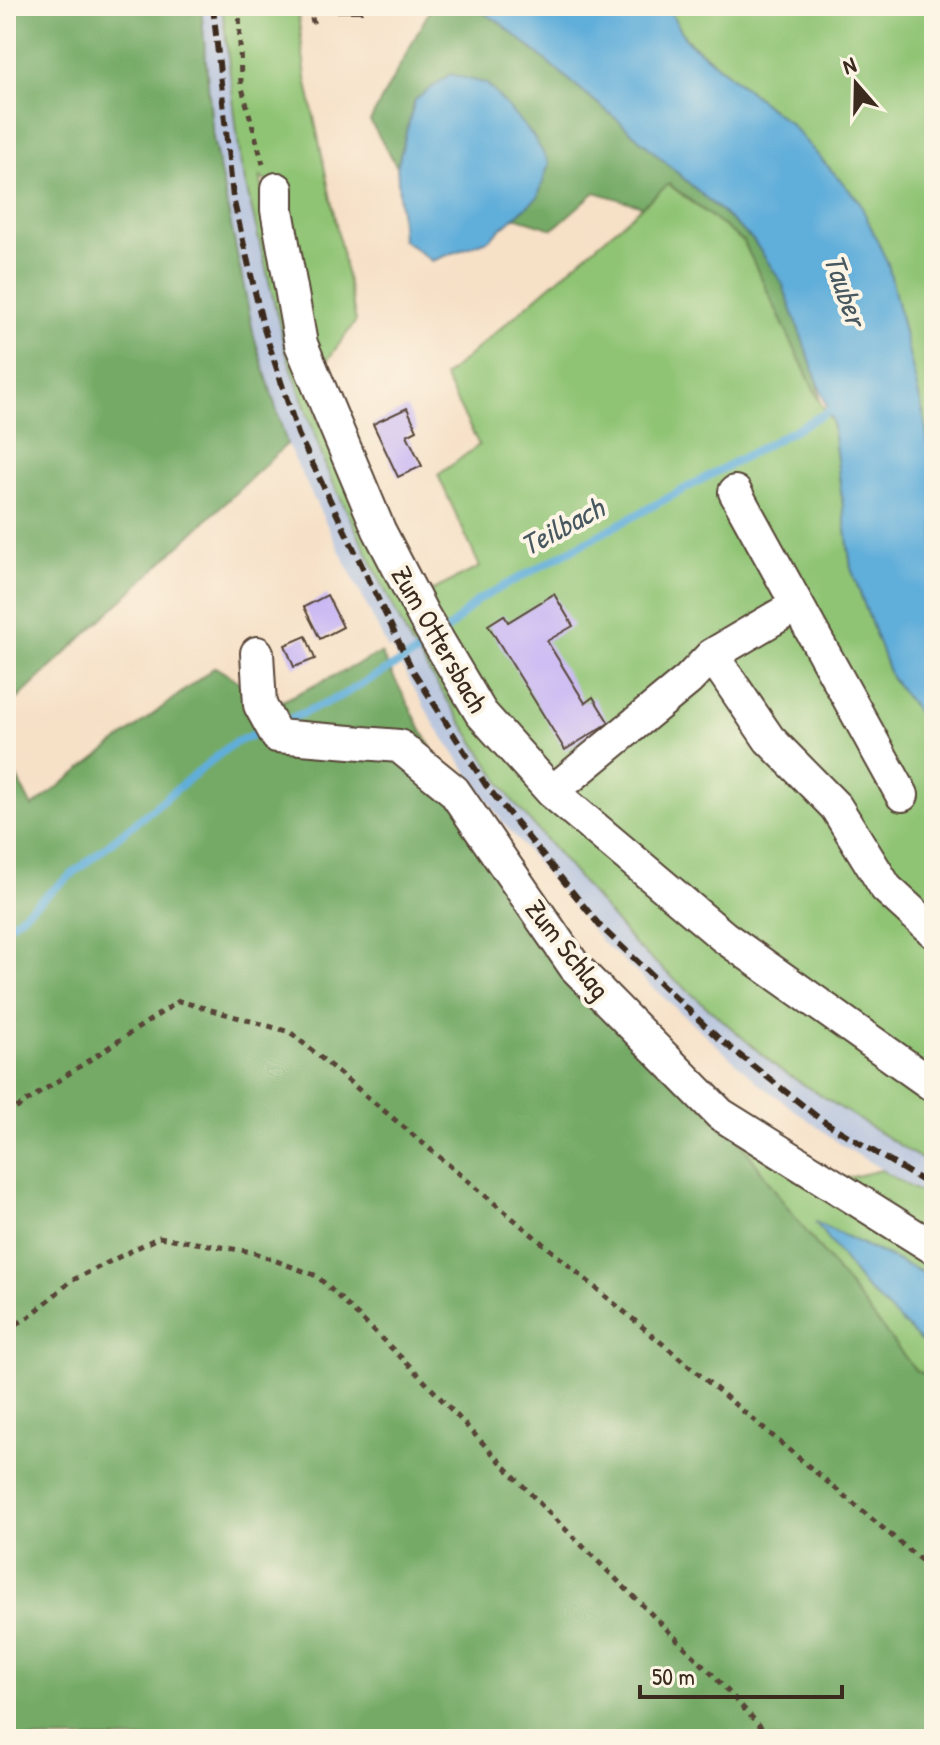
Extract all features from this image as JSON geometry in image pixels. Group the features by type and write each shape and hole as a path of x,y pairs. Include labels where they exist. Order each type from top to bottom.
{"street":[{"name":"Zum Ottersbach","path":"277,189 277,210 301,344 379,530 424,617 481,713 552,792 724,937 934,1086"},
{"path":"735,492 902,795"},
{"path":"552,792 688,680 712,655 797,605"},
{"name":"Zum Schlag","path":"257,653 260,705 277,736 399,746 454,791 575,967 720,1114 934,1248"},
{"path":"712,655 769,739 836,807 886,888 934,932"}],"path":[{"path":"239,6 241,84 265,173 277,189"},
{"path":"309,6 314,26"},
{"path":"6,1115 179,1001 290,1032 934,1571"},
{"path":"6,1330 29,1317 71,1281 159,1237 252,1252 317,1276 412,1368 544,1508 711,1673 772,1739"}],"shaded area":[{"path":"201,6 222,6 241,165 286,352 327,470 410,642 511,799 636,946 779,1069 934,1167 934,1201 843,1146 761,1085 603,943 502,821 436,727 392,650 397,647 388,649 287,444 254,336 213,138"}],"green space":[{"path":"6,6 201,6 213,138 254,336 287,444 6,710"},
{"path":"222,6 297,6 306,78 356,321 315,377 301,344 277,210 277,189 260,177 277,270 318,418 392,581 427,636 422,641 431,653 437,650 479,710 462,661 421,596 480,567 438,475 479,445 444,377 668,184 744,242 832,421 851,568 891,677 934,735 934,1167 779,1069 636,946 511,799 410,642 327,470 286,352 241,165"},
{"path":"432,6 471,6 498,21 619,121 753,240 782,283 817,379 820,402 744,242 669,184 642,206 595,192 553,229 515,217 538,197 415,100 397,167 370,121"},
{"path":"667,6 934,6 934,484 925,422 888,264 791,125 686,39"},
{"path":"381,653 454,791 575,967 720,1114 790,1211 916,1371 934,1377 934,1739 6,1739 6,756 32,807 215,667 276,704"},
{"path":"720,1114 822,1184 881,1170 934,1201 934,1278 817,1223 921,1342 934,1325 934,1377 916,1371 790,1211"}],"water":[{"name":"Tauber","path":"471,6 667,6 686,40 791,125 859,201 888,264 925,422 934,484 934,735 891,677 851,568 832,421 782,283 753,240 619,121 498,21"},
{"path":"450,74 487,84 533,136 549,163 538,197 488,240 432,261 402,239 397,167 415,100"},
{"path":"815,1222 934,1278 934,1325 922,1342 864,1286"}],"building":[{"path":"317,6 362,6 362,12 317,12"},
{"path":"407,408 417,430 407,435 422,466 398,477 373,424"},
{"path":"554,594 573,626 547,641 585,703 593,697 609,723 565,750 488,625 504,615 508,622"},
{"path":"327,595 343,627 320,639 304,607"},
{"path":"306,636 315,659 294,667 285,645"}],"waterway":[{"name":"Teilbach","path":"443,634 478,600 835,408"},
{"name":"Teilbach","path":"285,721 339,697 433,644"},
{"name":"Teilbach","path":"6,928 232,744 257,733"}],"railway":[{"path":"213,6 233,198 263,326 298,434 412,669 485,784 600,926 717,1037 820,1119 934,1188"}]}
